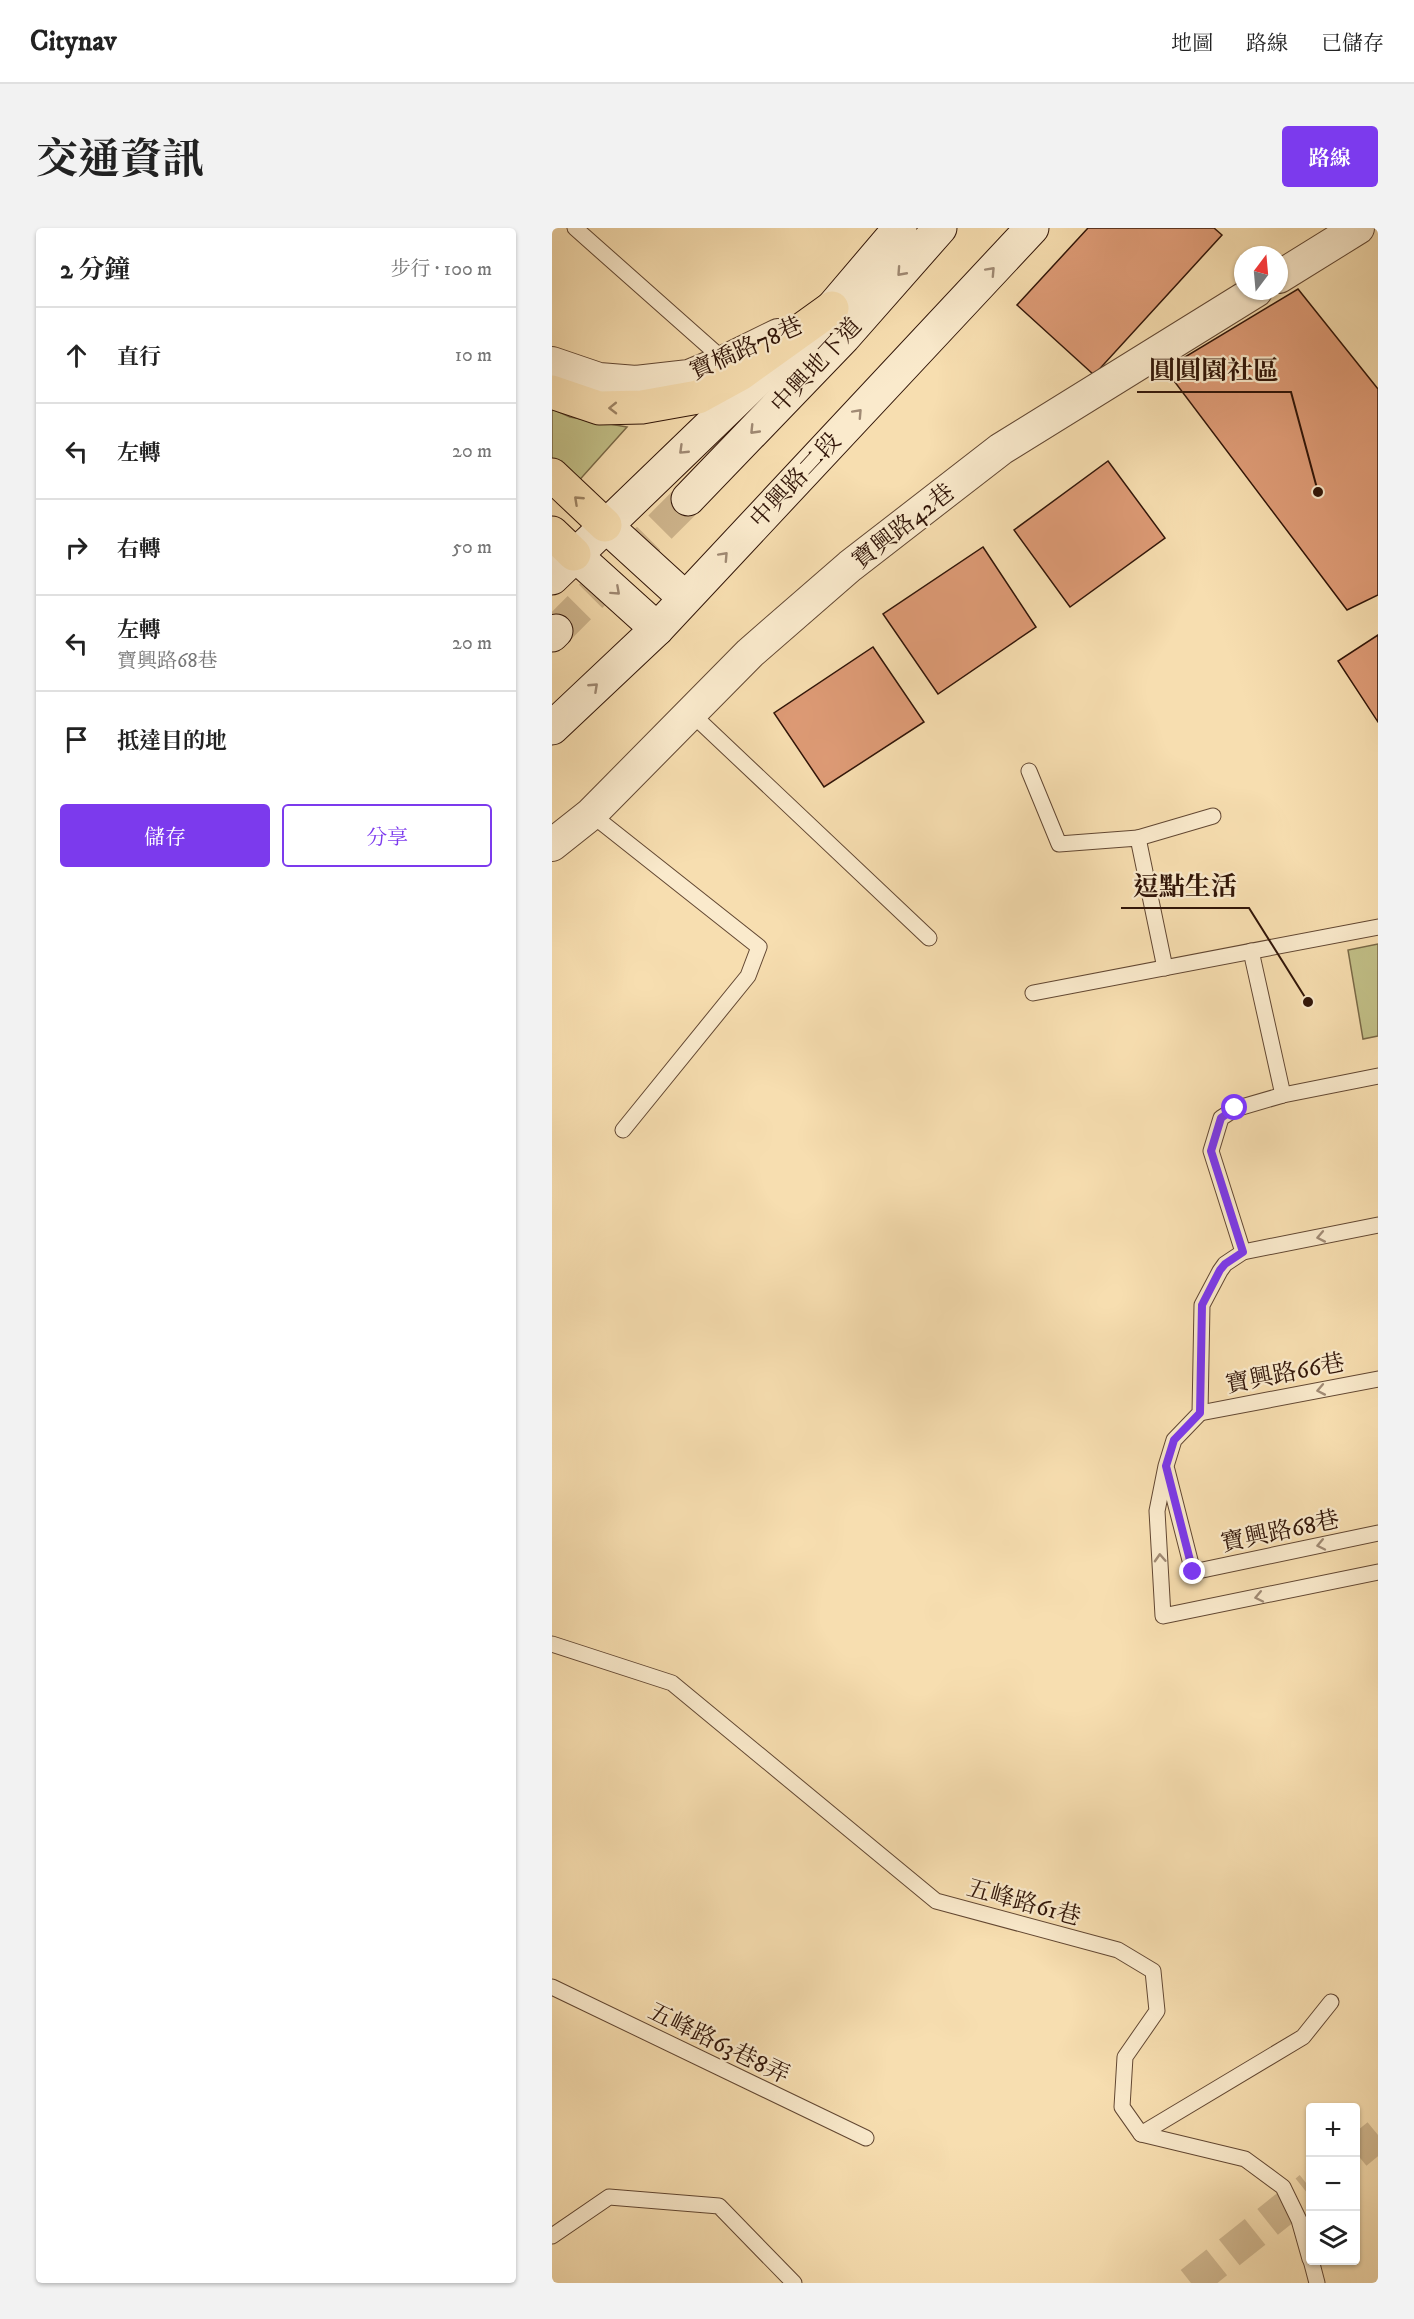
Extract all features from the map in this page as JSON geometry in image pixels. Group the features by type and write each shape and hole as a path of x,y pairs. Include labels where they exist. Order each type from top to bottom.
{"highway":[{"path":"552,392 599,408 642,407 698,397 740,374 832,308"},
{"path":"552,475 605,525"}],"street":[{"path":"552,578 563,544 605,525 832,308 900,228"},
{"name":"中興地下道","path":"688,499 844,337 940,228"},
{"name":"中興路二段","path":"552,728 657,629 1032,228"},
{"path":"1288,271 1358,228"},
{"name":"寶興路42巷","path":"552,844 591,814 750,653 850,566 1001,449 1241,300"},
{"name":"寶橋路78巷","path":"552,363 599,379 636,382 689,376 725,361 832,308"},
{"path":"605,525 685,598"},
{"path":"563,544 657,629"}],"lane":[{"path":"575,228 725,361"},
{"path":"692,714 929,938"},
{"path":"1029,771 1059,844 1138,838 1213,816"},
{"path":"591,814 759,947 748,976 623,1130"},
{"path":"1138,838 1165,968"},
{"path":"1033,993 1378,927"},
{"path":"1251,951 1283,1095"},
{"path":"1243,1252 1211,1151 1221,1118 1235,1108 1283,1095 1378,1076"},
{"path":"1378,1226 1243,1252 1220,1270 1202,1305 1200,1413 1174,1440 1157,1511 1163,1616 1378,1572"},
{"name":"寶興路66巷","path":"1200,1413 1378,1379"},
{"name":"寶興路68巷","path":"1166,1466 1193,1572 1378,1533"},
{"name":"五峰路61巷","path":"552,1644 672,1683 936,1901 1118,1950 1153,1971 1157,2011 1125,2058 1122,2107 1141,2134"},
{"name":"五峰路63巷8弄","path":"552,1988 866,2138"},
{"path":"1141,2134 1303,2037 1331,2002"},
{"path":"1141,2134 1245,2159 1283,2187 1299,2220 1306,2243"},
{"path":"552,2236 609,2197 719,2206 794,2283"},
{"path":"1312,2265 1317,2283"}],"shaded area":[{"path":"552,409 570,417 627,427 575,485 552,461"},
{"path":"1378,944 1378,1036 1363,1039 1348,950"}],"building":[{"path":"1088,228 1214,228 1222,235 1094,375 1017,305"},
{"path":"1298,289 1378,389 1378,595 1347,610 1165,369 1280,300 1288,300 1288,295"},
{"path":"1108,461 1165,538 1070,607 1014,530"},
{"path":"983,547 1036,627 938,694 883,614"},
{"path":"1378,635 1378,722 1338,661"},
{"path":"873,647 924,722 824,787 774,713"}],"tunnel":[{"path":"556,631 688,499"},
{"path":"1360,2150 1378,2135"},
{"path":"1191,2283 1306,2191"}],"place":[{"name":"圓圓園社區","path":"1318,492"},
{"name":"逗點生活","path":"1308,1002"}],"route":[{"path":"1193,1572 1166,1466 1174,1440 1200,1413 1202,1305 1220,1270 1243,1252 1211,1151 1221,1118 1235,1108"}]}
